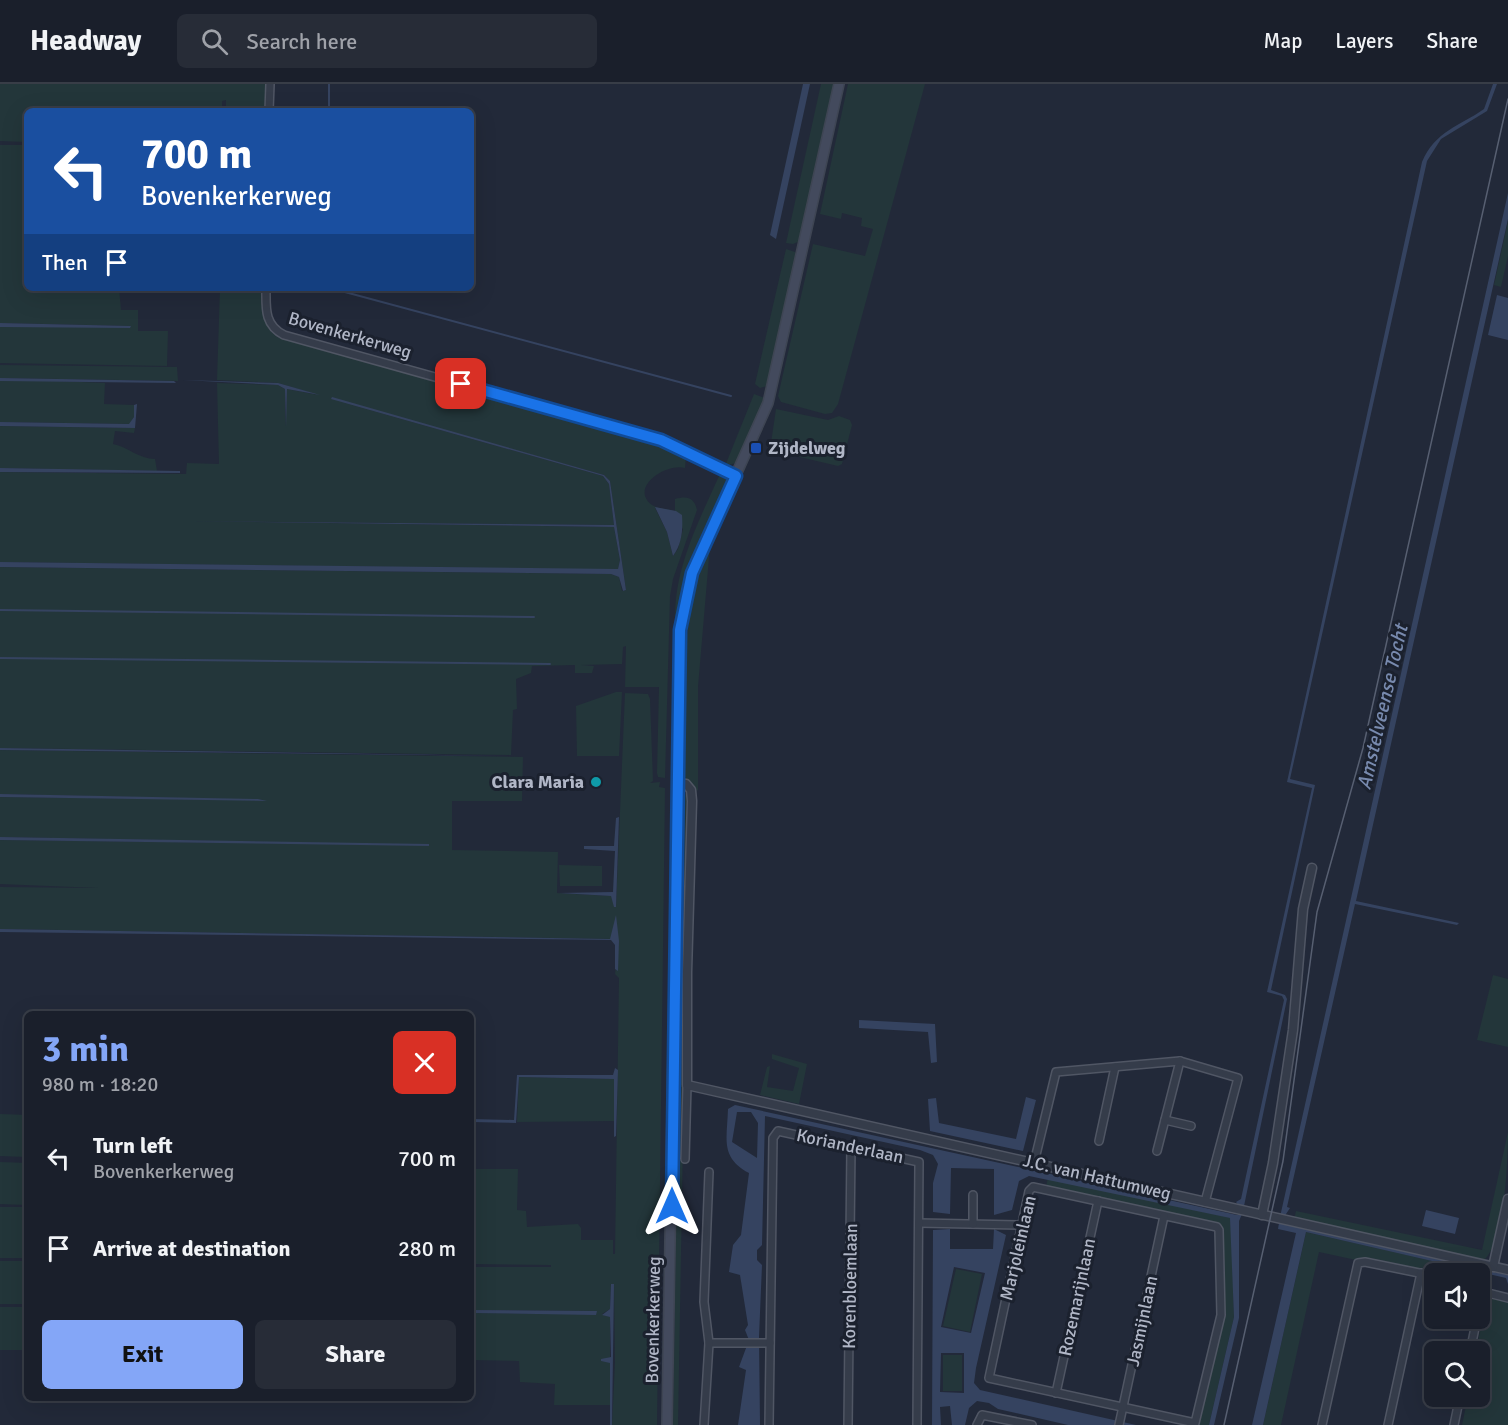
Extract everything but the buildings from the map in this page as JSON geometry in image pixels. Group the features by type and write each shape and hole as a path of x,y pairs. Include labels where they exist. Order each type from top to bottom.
{"main road":[{"path":"736,476 768,403 839,84"},
{"name":"Bovenkerkerweg","path":"667,1425 672,783 680,630 692,573 736,476"}],"street":[{"path":"269,108 270,84"},
{"name":"Bovenkerkerweg","path":"266,291 269,322 276,331 661,440 736,476"},
{"path":"672,783 686,784 691,790 692,801 685,1159"},
{"path":"1262,1215 1293,1030 1303,909 1312,868"},
{"path":"1157,1151 1180,1061"},
{"path":"1034,1162 1056,1072 1180,1061 1238,1078 1205,1202"},
{"path":"1099,1141 1115,1067"},
{"name":"J.C. van Hattumweg","path":"687,1085 1508,1270"},
{"path":"1165,1120 1191,1126"},
{"name":"Korianderlaan","path":"769,1425 773,1135 781,1131 919,1162 917,1425"},
{"name":"Korenbloemlaan","path":"848,1425 851,1147"},
{"path":"704,1425 709,1343 704,1302 709,1172"},
{"name":"Marjoleinlaan","path":"1033,1187 1098,1201 1217,1227 1220,1230 1221,1315 1195,1423 989,1378 1029,1191 1033,1187"},
{"path":"973,1195 973,1224"},
{"path":"1493,1267 1508,1199"},
{"name":"Rozemarijnlaan","path":"1056,1393 1098,1201"},
{"name":"Jasmijnlaan","path":"1119,1425 1164,1216"},
{"path":"920,1223 1022,1225"},
{"path":"1322,1425 1358,1263 1365,1262 1424,1274"},
{"path":"1388,1425 1421,1273"},
{"path":"1490,1294 1508,1298"},
{"path":"709,1343 770,1343"},
{"path":"1454,1425 1458,1407"},
{"path":"977,1425 982,1415 1032,1425"}],"green space":[{"path":"0,84 267,84 266,108 226,108 226,100 222,101 222,108 24,108 24,142 0,141"},
{"path":"821,84 834,84 800,241 793,244 786,243"},
{"path":"848,84 925,84 838,404 832,413 825,414 781,402 778,396 813,244 865,256 873,229 861,226 862,218 842,213 841,219 820,214"},
{"path":"0,145 24,145 24,291 119,291 121,310 138,310 138,331 168,331 167,366 0,363 0,327 130,326 0,323"},
{"path":"1508,221 1508,256 1501,287 1494,285"},
{"path":"786,249 795,252 796,258 767,386 760,388 755,384"},
{"path":"220,291 264,291 266,321 277,337 611,428 660,443 686,456 685,468 677,467 660,473 652,478 645,491 646,498 657,507 675,511 675,499 686,498 694,502 697,510 673,579 670,596 665,778 658,777 657,773 659,687 625,687 626,646 623,647 622,664 581,665 594,666 592,673 575,673 575,665 532,666 531,673 516,679 517,709 513,710 511,755 0,748 0,567 611,574 619,577 622,591 626,590 610,481 604,475 331,399 603,476 609,484 614,525 185,521 614,527 620,560 618,570 0,562 0,472 186,474 187,463 219,464 217,383 278,385 285,389 285,427 287,389 318,395 278,383 217,380","holes":["655,508 668,511 683,529 678,549 673,556 667,532"]},
{"path":"0,365 177,367 178,381 0,378"},
{"path":"0,381 105,383 104,404 134,405 134,417 130,424 0,422"},
{"path":"754,394 765,398 736,463 725,466"},
{"path":"776,409 828,420 839,416 850,420 852,425 842,464 838,466 770,450"},
{"path":"0,426 135,428 134,433 115,431 113,444 144,457 155,459 157,471 0,468"},
{"path":"720,474 726,478 728,487 695,556 679,611 676,631 675,610 681,570 695,530"},
{"path":"710,546 698,687 698,791 683,775 685,658 692,601"},
{"path":"622,692 619,756 577,756 576,706"},
{"path":"625,693 648,694 653,781 650,783 660,782 659,787 665,788 657,1425 612,1425 615,1363 614,1284 611,1284 610,1309 602,1314 610,1317 610,1357 601,1361 610,1362 610,1405 554,1405 555,1384 520,1382 519,1361 474,1360 474,1313 596,1314 596,1311 474,1310 474,1267 551,1267 551,1265 474,1264 474,1169 518,1169 517,1210 526,1211 527,1227 578,1224 581,1228 581,1240 613,1240 613,1254 615,1254 619,978 615,974 619,941 612,936 611,939 0,929 0,887 98,888 0,884 0,840 429,845 0,837 0,797 264,800 0,794 0,750 523,757 522,801 452,801 452,850 558,852 557,893 611,896 616,907"},
{"path":"683,792 689,798 678,1425 673,1425"},
{"path":"559,865 602,866 602,886 560,886"},
{"path":"1493,975 1508,979 1508,1047 1477,1040"},
{"path":"772,1054 807,1064 799,1104 760,1095 767,1067 770,1066 767,1087 793,1091 799,1068 772,1059"},
{"path":"519,1077 614,1079 614,1121 517,1122"},
{"path":"0,1114 24,1115 24,1157 0,1156"},
{"path":"1508,1132 1506,1180 1501,1219 1497,1236 1484,1260 1294,1220 1296,1211 1482,1250"},
{"path":"0,1162 24,1163 24,1205 0,1204"},
{"path":"1048,1178 1231,1218 1234,1317 1209,1425 1199,1425 1225,1315 1221,1226 1046,1187"},
{"path":"0,1207 24,1207 24,1258 0,1258"},
{"path":"1306,1232 1442,1263 1424,1263 1424,1270 1371,1258 1356,1260 1319,1252 1281,1425 1263,1425"},
{"path":"0,1261 24,1261 24,1304 0,1304"},
{"path":"956,1269 982,1274 970,1332 943,1326"},
{"path":"1490,1298 1508,1302 1508,1425 1462,1425 1466,1407 1490,1407 1490,1341 1478,1341 1480,1329 1490,1329"},
{"path":"0,1307 24,1307 24,1350 0,1350"},
{"path":"943,1355 962,1355 962,1391 943,1391"}],"water":[{"path":"803,84 810,84 776,239 770,235"},
{"path":"1493,84 1497,84 1487,111 1441,139 1427,161 1290,779 1315,785 1271,990 1285,995 1287,999 1244,1206 1240,1207 1236,1202 1241,1199 1284,1000 1282,996 1267,992 1312,788 1287,782 1422,162 1427,152 1441,136 1484,109"},
{"path":"1508,193 1508,219 1356,901 1459,923 1457,925 1355,904 1287,1207 1290,1208 1284,1217 1280,1217"},
{"path":"1497,295 1508,298 1508,340 1488,335"},
{"path":"0,323 131,326 130,328 0,327"},
{"path":"0,378 174,381 176,383 0,381"},
{"path":"183,380 278,383 320,395 287,389 286,428 285,389 278,385"},
{"path":"332,397 604,475 610,481 626,590 623,591 619,577 611,574 0,567 0,562 618,569 620,560 614,527 184,521 614,525 609,484 603,476 331,399"},
{"path":"137,404 135,428 0,426 0,422 129,424 134,417 134,405"},
{"path":"0,468 180,471 180,473 0,472"},
{"path":"655,507 676,511 682,515 681,537 673,556 667,532"},
{"path":"0,748 515,756 0,750"},
{"path":"0,794 258,799 267,801 0,797"},
{"path":"619,817 616,907 614,907 611,896 559,893 613,892 615,851 584,849 584,846 614,846 616,818"},
{"path":"0,837 429,844 429,846 0,840"},
{"path":"616,915 619,941 618,971 615,969 615,945 611,940 0,932 0,929 610,939"},
{"path":"859,1020 935,1024 937,1062 931,1063 928,1032 859,1028"},
{"path":"615,1068 618,1070 616,1136 614,1137 614,1079 519,1077 516,1123 474,1122 474,1119 514,1120 517,1075 613,1075"},
{"path":"1026,1097 1036,1100 1023,1151 930,1131 928,1099 936,1098 939,1123 1016,1139"},
{"path":"735,1105 1237,1215 1242,1214 1239,1221 1239,1318 1214,1425 1209,1425 1234,1317 1230,1218 1029,1176 1019,1181 1012,1210 994,1215 994,1169 951,1168 950,1214 933,1212 933,1183 938,1164 933,1155 920,1150 765,1116 762,1245 757,1250 757,1260 762,1265 759,1337 760,1425 738,1425 746,1370 739,1367 749,1340 745,1330 748,1325 740,1275 729,1272 733,1245 741,1235 749,1173 733,1161 729,1154 727,1147 728,1109","holes":["737,1112 751,1112 758,1123 757,1158 732,1142"]},
{"path":"1426,1210 1459,1218 1455,1234 1422,1226"},
{"path":"1279,1223 1455,1263 1441,1263 1306,1232 1263,1425 1252,1425 1296,1233 1278,1229"},
{"path":"950,1229 950,1249 993,1249 994,1229 1006,1235 976,1368 974,1383 980,1390 1136,1425 1068,1425 998,1409 989,1403 977,1401 969,1408 965,1425 952,1425 950,1406 940,1407 941,1425 932,1425 933,1230","holes":["954,1267 985,1273 971,1333 941,1327","941,1353 964,1353 964,1393 940,1392"]},
{"path":"1490,1271 1508,1275 1508,1284 1506,1278 1490,1274"},
{"path":"611,1284 614,1284 612,1425 610,1425 610,1363 601,1361 601,1359 611,1357 610,1317 602,1315 610,1309"},
{"path":"474,1310 597,1311 596,1315 474,1313"}],"waterway":[{"path":"329,84 329,108"},
{"path":"341,291 731,396"},
{"path":"0,610 534,617"},
{"path":"0,658 550,664"}],"tram line":[{"path":"1224,1425 1283,1161 1317,912 1363,748 1508,99"}],"place":[{"name":"Zijdelweg","path":"756,448"},
{"name":"Clara Maria","path":"596,782"}],"route":[{"path":"461,384 661,440 736,476 692,573 680,630 672,1206"}],"water label":[{"name":"Amstelveense Tocht","path":"1382,707"}]}
